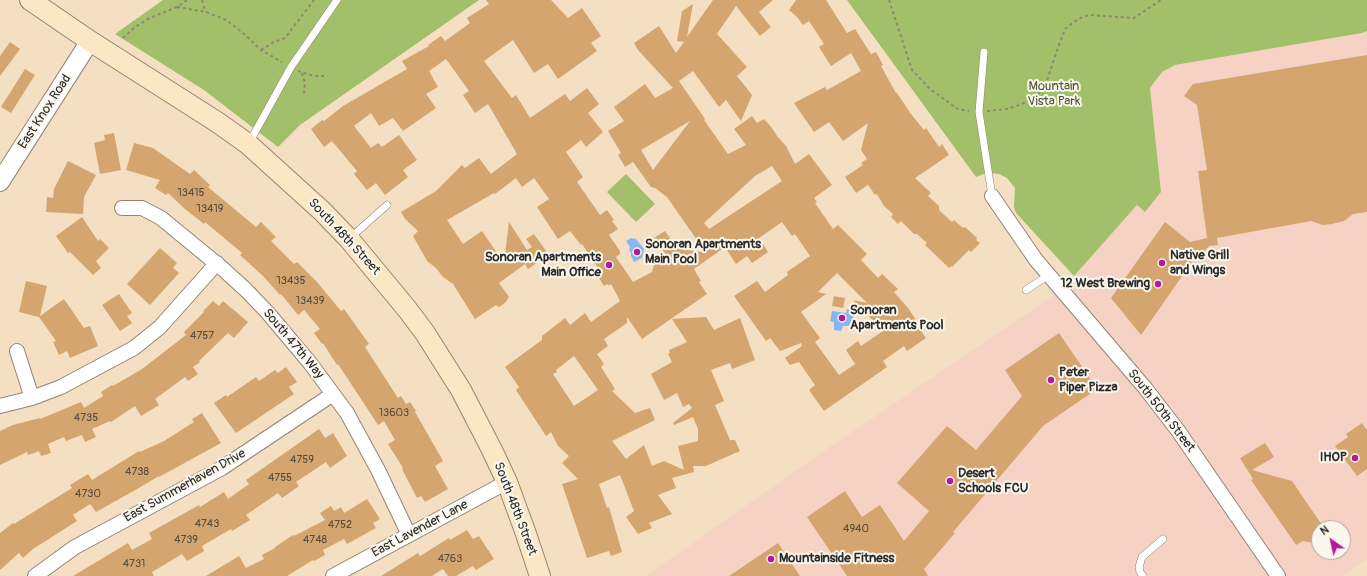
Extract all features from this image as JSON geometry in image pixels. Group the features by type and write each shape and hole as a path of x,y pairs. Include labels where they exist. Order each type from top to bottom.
{"main road":[{"name":"South 48th Street","path":"30,0 90,41 217,122 248,144 349,239 407,309 441,357 461,390 507,482 540,576"}],"street":[{"name":"East Knox Road","path":"0,182 90,41"},
{"name":"South 50th Street","path":"992,196 1032,255 1146,389 1179,432 1278,576"},
{"name":"South 47th Way","path":"122,208 142,208 160,218 217,263 268,313 310,363 347,413 362,439 409,535"},
{"path":"0,406 32,398 61,387 118,357 143,341 160,327 217,263"},
{"path":"17,351 32,398"},
{"name":"East Summerhaven Drive","path":"35,576 75,547 222,468 333,394"},
{"name":"East Lavender Lane","path":"333,576 507,482"}],"lane":[{"path":"248,144 291,67 337,0"},
{"path":"984,52 979,112 992,196"},
{"path":"349,239 387,205"},
{"path":"1026,290 1049,275"},
{"path":"1143,576 1139,567 1142,557 1163,539"}],"path":[{"path":"123,38 135,27 150,18 177,7 187,0"},
{"path":"202,0 206,12"},
{"path":"261,50 290,34 314,0"},
{"path":"890,0 912,70 930,90 958,109 979,112 1007,109 1022,104 1041,92 1046,86 1060,42 1066,29 1078,19 1089,15 1134,18 1161,0"},
{"path":"177,7 206,12 226,20 242,32 261,50 280,61"},
{"path":"304,93 305,83 302,73 314,76 324,76"}],"shaded area":[{"path":"1367,31 1367,559 1342,576 646,576 827,449 1047,300 1074,276 1137,205 1145,212 1161,192 1150,88 1162,72 1175,65"}],"green space":[{"path":"163,0 479,0 300,125 278,147 204,90 115,34"},
{"name":"Mountain Vista Park","path":"847,0 1367,0 1367,31 1175,65 1162,72 1150,88 1161,192 1145,212 1137,205 1074,276 1017,214 1014,206 1015,188 1007,178 999,174 992,173 986,173 976,177"},
{"path":"626,174 655,204 636,222 607,192"}],"water":[{"name":"Sonoran Apartments Main Pool","path":"631,238 636,239 644,249 642,258 634,262 629,250 630,247 626,241"},
{"name":"Sonoran Apartments Pool","path":"847,309 853,313 854,320 852,324 843,326 841,331 834,330 834,322 830,321 832,311 846,313"}],"building":[{"path":"486,0 551,0 568,18 582,8 601,36 591,43 597,51 558,79 548,64 534,73 513,40 484,61 512,98 516,95 530,118 565,94 570,101 587,88 599,104 588,113 603,132 586,147 581,140 566,152 583,177 577,182 600,215 607,210 614,220 612,221 618,229 609,235 620,251 620,254 616,257 633,282 652,272 654,265 666,259 664,256 666,255 654,238 665,231 677,248 706,253 667,197 655,188 651,187 633,162 625,167 618,155 621,153 608,131 624,121 614,107 645,84 655,98 673,88 638,50 634,43 659,26 676,53 684,42 677,41 682,11 693,4 687,37 713,0 773,0 759,12 771,27 760,36 736,6 717,34 747,67 737,76 752,95 741,121 726,100 719,107 693,71 679,81 728,154 746,145 734,129 752,116 757,123 764,119 786,146 795,164 809,154 832,185 814,198 817,202 815,203 833,229 838,225 867,254 861,260 878,278 882,274 898,289 894,292 908,308 916,320 914,321 926,338 907,351 904,346 883,361 887,367 824,411 809,390 815,385 799,362 790,365 785,358 802,346 801,343 780,351 770,338 766,341 734,296 757,281 765,292 788,275 787,272 810,256 795,234 792,236 782,222 759,238 768,252 752,263 747,256 736,264 725,247 694,269 701,281 699,282 707,294 642,339 627,317 627,323 604,339 608,346 597,354 604,364 601,367 615,389 612,391 635,413 650,408 655,420 612,441 626,459 644,445 652,466 664,461 684,470 678,446 698,441 698,429 693,417 674,425 673,423 692,408 689,404 683,407 677,393 664,400 651,374 672,362 668,354 670,353 669,350 687,342 672,319 706,317 714,330 740,318 755,360 732,369 730,363 711,370 724,401 715,405 730,440 735,440 740,451 706,466 693,466 694,472 672,478 676,488 658,495 672,514 649,523 652,528 638,534 626,517 634,511 620,475 599,484 607,508 609,507 622,552 611,556 609,551 587,558 562,484 578,479 562,463 569,456 558,446 551,432 546,436 516,390 519,387 505,367 542,340 542,336 565,318 570,325 585,313 591,322 620,301 611,284 609,286 608,284 604,286 599,278 602,275 601,272 582,244 581,245 570,231 558,239 537,207 549,199 534,178 522,187 516,178 495,194 494,193 447,220 463,244 482,231 504,263 509,222 527,250 532,247 526,239 534,234 551,258 543,263 541,260 528,269 525,264 499,283 509,297 505,303 499,307 496,305 475,319 453,284 443,277 436,268 427,261 413,236 418,231 405,219 401,212 436,191 462,165 465,168 479,158 491,174 517,154 488,104 475,113 463,95 469,91 446,59 429,71 438,87 426,94 436,108 403,131 393,118 379,126 371,113 354,126 371,148 378,143 382,147 399,135 417,160 403,170 408,177 385,195 376,183 367,190 354,174 357,171 332,141 324,147 311,129 343,106 407,69 402,61 429,46 428,45 441,36 445,41 470,23 467,18 489,4","holes":["690,121 653,170 641,150","772,166 782,181 709,229 704,223 755,176","837,273 867,303 853,300 883,331 861,346 858,341 846,350 855,364 839,375 815,342 820,338 801,312 826,294 818,292","574,356 598,390 574,406 553,374 557,372 556,370"]},
{"path":"796,0 826,0 847,33 855,29 871,54 876,52 883,65 881,66 896,93 911,114 924,130 926,128 939,147 942,144 949,155 915,178 931,193 928,196 939,206 939,210 952,222 954,220 963,228 965,227 977,238 976,240 980,243 971,252 969,250 952,267 951,266 949,268 925,245 927,243 917,234 914,234 901,221 898,224 891,217 893,214 884,206 877,194 875,195 868,185 856,193 845,177 863,165 861,163 867,159 861,150 868,123 843,141 829,122 814,132 794,103 825,87 827,90 861,71 851,53 831,66 819,47 824,44 809,21 803,25 789,10"},
{"path":"10,42 20,49 0,76 0,56"},
{"path":"1367,55 1367,212 1353,214 1344,221 1332,224 1323,225 1311,221 1217,238 1218,245 1209,246 1202,254 1194,259 1141,335 1111,298 1165,222 1190,242 1207,238 1198,171 1207,170 1197,105 1184,96 1193,84"},
{"path":"25,69 35,75 11,113 1,107"},
{"path":"114,133 121,170 100,174 94,143 105,140 104,135"},
{"path":"134,143 153,148 190,174 194,170 210,185 208,187 256,227 261,222 276,237 271,241 294,264 297,262 317,282 341,311 344,309 369,344 365,347 398,398 401,396 406,404 410,402 416,411 415,412 443,461 435,466 448,489 425,502 421,496 417,498 402,469 403,468 388,444 395,440 384,421 378,425 338,364 337,365 323,343 322,344 314,333 320,329 304,310 298,315 281,294 280,295 263,276 240,255 242,253 205,222 204,224 185,209 168,193 166,195 155,188 160,180 126,170"},
{"path":"68,161 96,175 84,197 83,214 46,212 47,197 53,198 54,189"},
{"path":"82,217 98,241 100,239 109,248 96,261 101,268 93,275 70,252 68,253 56,236"},
{"path":"160,248 177,263 173,268 179,273 150,305 127,284"},
{"path":"26,281 47,286 40,316 64,299 84,328 90,326 98,346 70,358 67,351 59,355 53,342 56,341 39,317 19,312"},
{"path":"119,294 132,313 127,316 132,323 120,331 102,305"},
{"path":"834,296 845,298 843,308 832,306"},
{"path":"213,301 219,306 223,301 248,322 234,338 228,333 199,361 200,362 193,367 198,374 188,381 185,377 155,399 159,405 141,416 135,406 111,422 110,421 92,429 96,437 85,442 82,435 66,441 64,437 48,444 51,453 41,456 39,451 28,455 27,452 0,465 0,431 13,425 40,419 81,402 84,408 103,396 101,392 142,369 186,335 184,332"},
{"path":"1059,333 1097,389 1043,426 953,532 955,533 924,569 928,576 847,576 807,517 845,491 862,517 880,505 904,541 929,511 897,483 947,426 976,450 1022,396 1005,370"},
{"path":"286,367 297,382 289,387 294,394 236,433 214,403 226,395 227,397 256,377 259,381 275,370 278,373"},
{"path":"202,413 221,443 96,512 90,504 73,515 77,521 33,549 23,558 19,553 0,570 0,533 13,523 14,524 72,488 70,485 88,474 92,480 139,451 140,452 164,441 194,422 192,419"},
{"name":"IHOP","path":"1362,423 1367,430 1367,469 1357,476 1335,446 1348,437 1346,434"},
{"path":"319,429 325,438 333,433 347,456 330,468 326,462 296,482 299,486 282,498 278,493 246,515 250,520 202,546 204,551 187,561 182,554 152,572 154,576 73,576 128,543 132,550 152,539 149,533 199,505 200,507 224,492 228,499 249,484 246,480"},
{"path":"1265,443 1274,457 1252,470 1292,481 1319,520 1311,520 1311,542 1303,541 1296,545 1251,480 1253,479 1240,458"},
{"path":"367,499 380,519 373,523 376,528 347,544 344,539 323,550 325,555 314,561 313,560 287,576 206,576 239,556 246,568 264,559 262,555 293,535 294,536 325,520 320,513 331,506 334,511 341,507 344,513"},
{"path":"467,530 473,539 479,536 494,559 476,570 473,566 456,576 448,576 443,569 432,576 381,576 418,553 420,556 449,538 450,540"},
{"name":"Mountainside Fitness","path":"778,543 800,576 729,576"}],"place":[{"name":"Sonoran Apartments Main Pool","path":"637,252"},
{"name":"Native Grill and Wings","path":"1162,263"},
{"name":"Sonoran Apartments Main Office","path":"609,265"},
{"name":"12 West Brewing","path":"1158,284"},
{"name":"Sonoran Apartments Pool","path":"842,318"},
{"name":"Peter Piper Pizza","path":"1051,380"},
{"name":"IHOP","path":"1355,458"},
{"name":"Desert Schools FCU","path":"950,481"},
{"name":"Mountainside Fitness","path":"771,559"}]}
